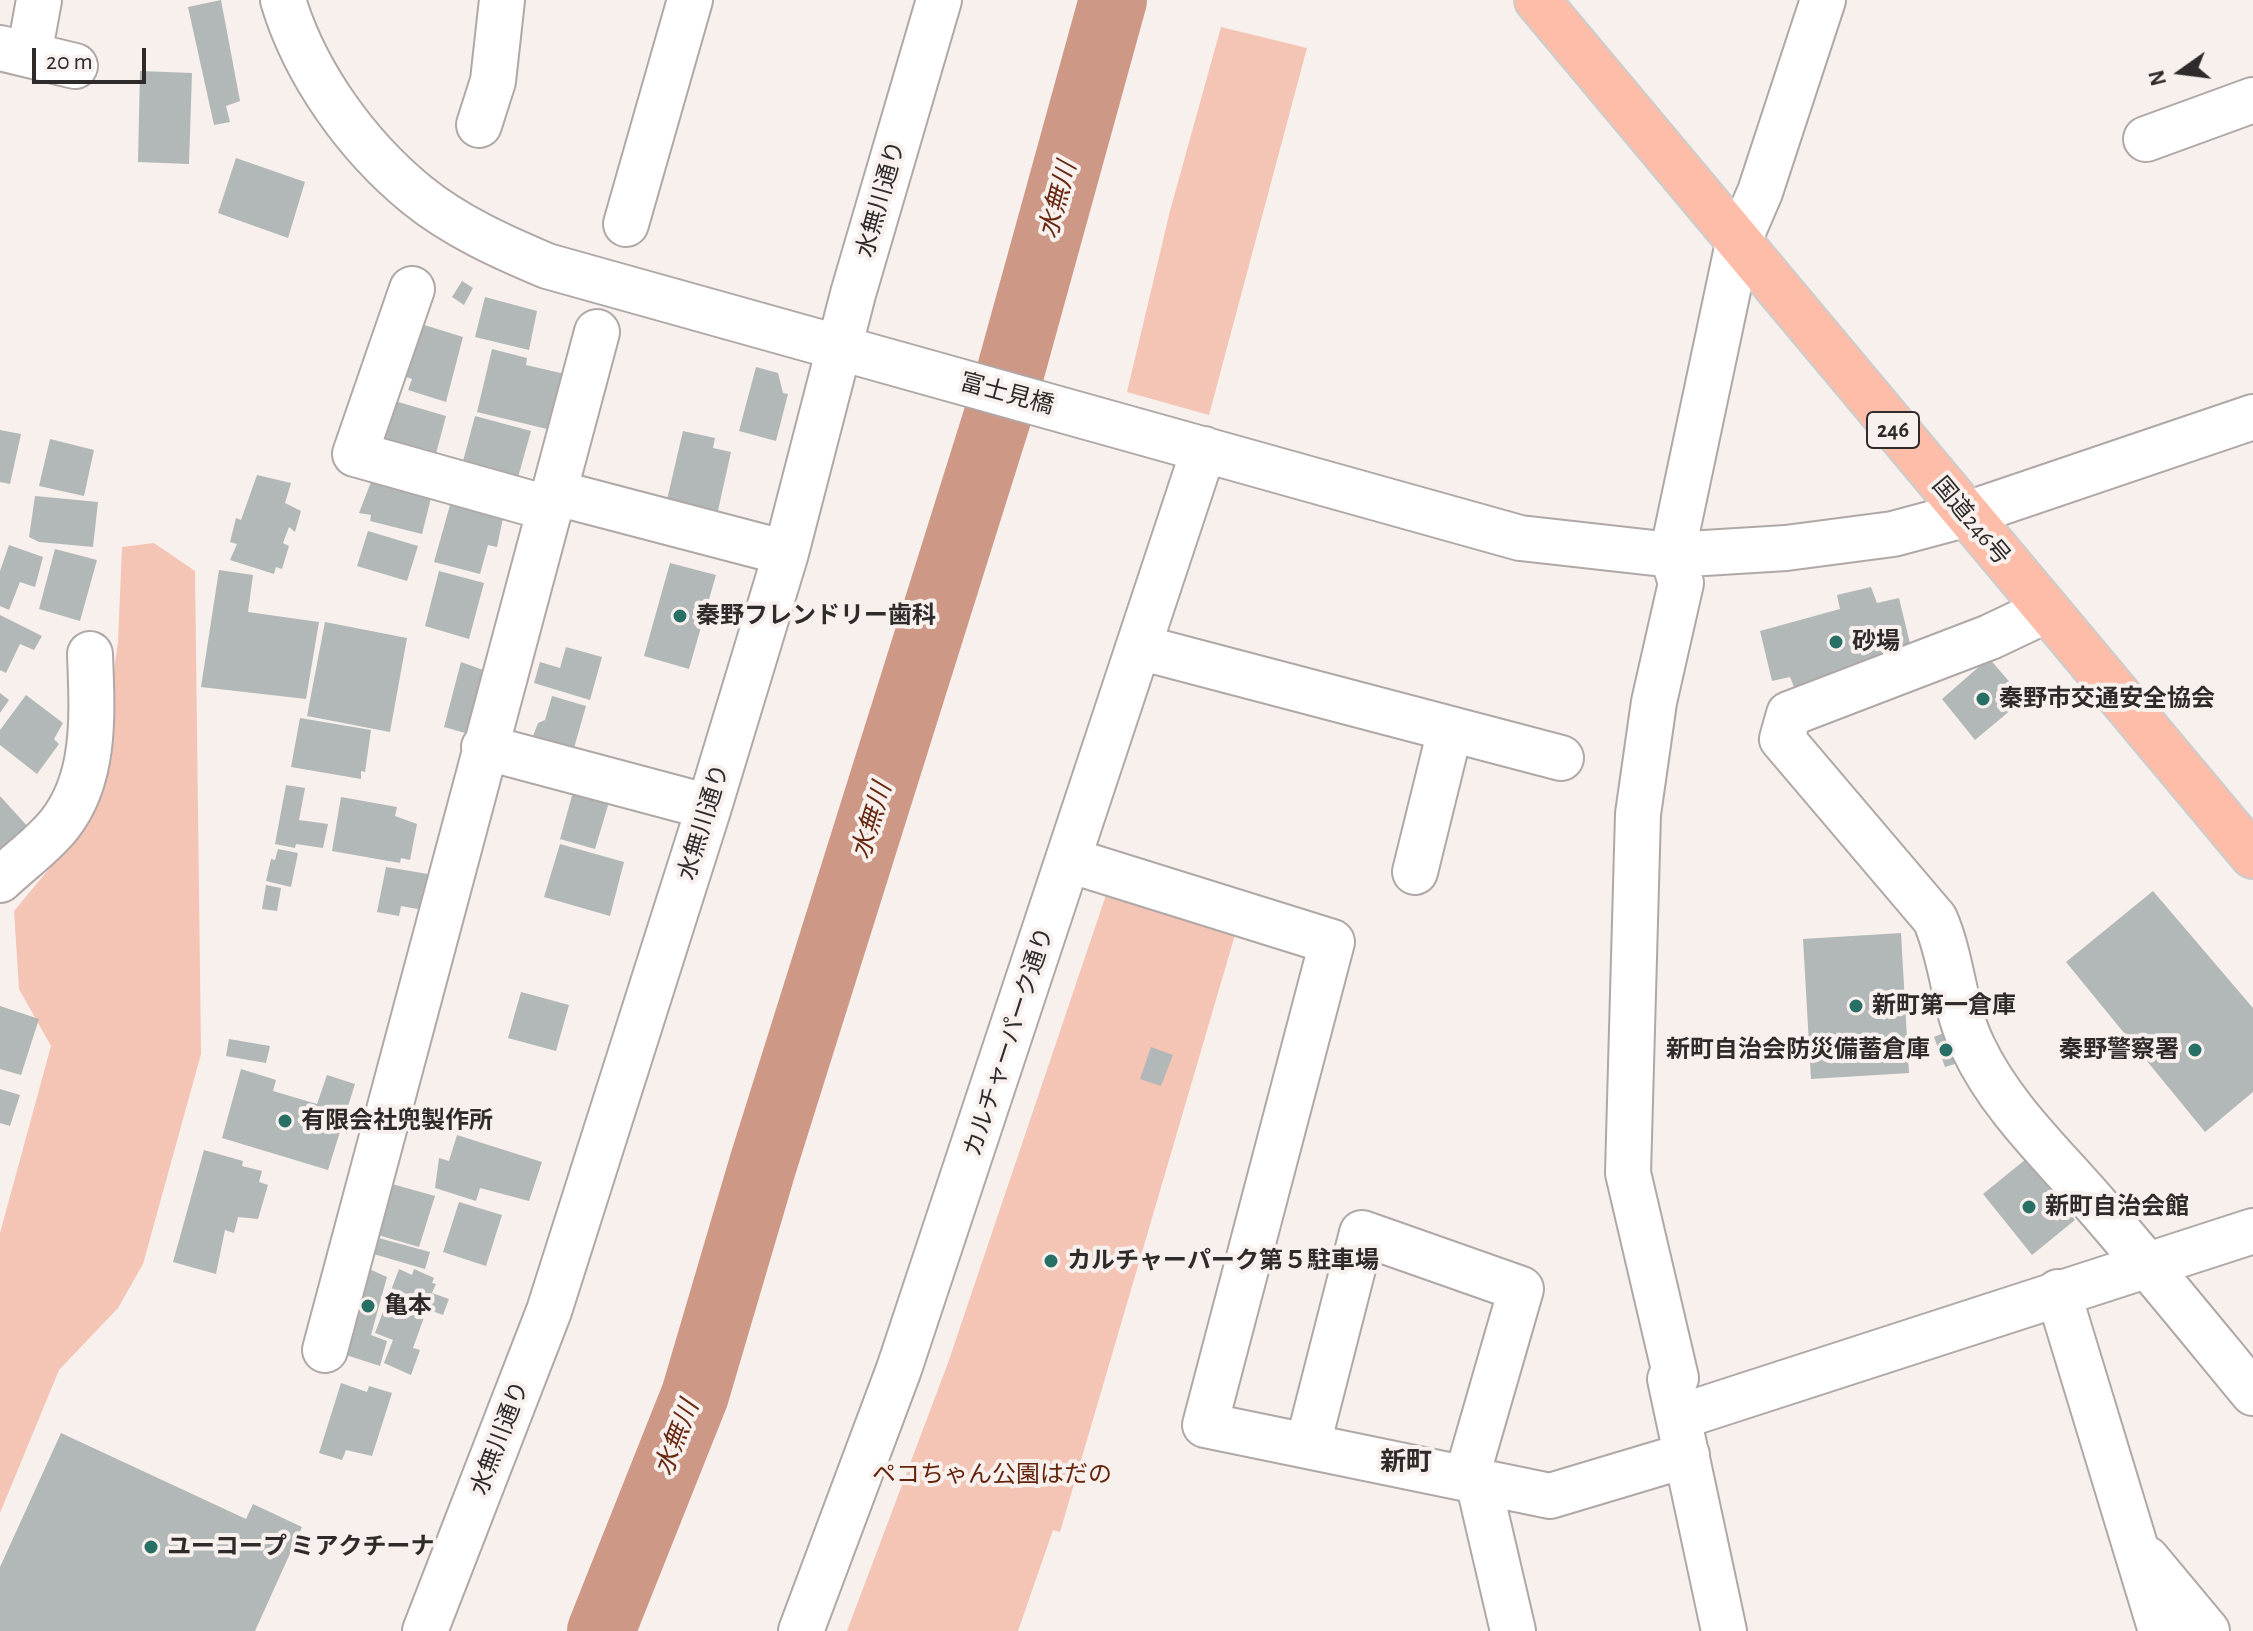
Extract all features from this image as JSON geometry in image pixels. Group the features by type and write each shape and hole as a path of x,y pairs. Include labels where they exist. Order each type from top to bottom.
{"highway":[{"name":"国道246号","path":"1537,0 1964,515 2253,856"}],"street":[{"path":"39,0 14,52 75,66"},
{"name":"富士見橋","path":"283,0 293,32 306,57 360,139 418,196 489,241 547,266 1520,538 1672,555 1821,544 1893,534 1964,515 2253,417"},
{"path":"479,125 493,81 502,0"},
{"path":"626,224 690,0"},
{"name":"水無川通り","path":"425,1631 549,1311 786,553 858,353 939,0"},
{"path":"1724,1631 1670,1379 1676,1378 1628,1173 1638,814 1654,702 1681,583 1672,555 1738,243 1760,192 1823,0"},
{"path":"2146,139 2253,100"},
{"path":"412,289 355,454 786,553"},
{"path":"325,1350 597,332"},
{"name":"カルチャーパーク通り","path":"801,1631 899,1369 1204,449"},
{"path":"2047,610 1990,637 1789,714 1782,739 1935,919 1947,948 1959,1006 1972,1046 2000,1094 2147,1263 2253,1393"},
{"path":"1139,647 1561,758"},
{"path":"0,880 59,825 83,785 93,717 90,654"},
{"path":"1415,872 1450,730"},
{"path":"484,747 709,807"},
{"path":"1069,860 1332,942 1205,1425 1550,1496 1683,1436 2058,1292 2253,1231"},
{"path":"1308,1444 1362,1233 1521,1289 1473,1478 1513,1631"},
{"path":"2058,1292 2161,1631"},
{"path":"2135,1544 2207,1631"}],"green space":[{"path":"1221,27 1307,48 1209,415 1127,392 1170,211"},
{"path":"154,543 195,571 201,1054 143,1264 118,1308 59,1370 0,1513 0,1233 51,1046 19,989 14,911 93,816 118,642 122,547"},
{"name":"ペコちゃん公園はだの","path":"1108,889 1237,928 1060,1532 1053,1530 1018,1631 847,1631 948,1363"}],"building":[{"path":"221,0 240,101 226,106 230,122 214,125 188,7"},
{"path":"140,71 192,73 189,164 138,162"},
{"path":"236,158 305,182 288,238 218,213"},
{"path":"462,281 473,288 464,305 452,297"},
{"path":"485,297 537,311 529,350 475,337"},
{"path":"418,323 463,337 446,402 408,390 412,379 401,375"},
{"path":"492,349 527,358 526,365 565,374 551,430 477,412"},
{"path":"756,367 778,373 783,393 788,394 776,441 739,431"},
{"path":"388,399 446,416 434,461 372,445"},
{"path":"475,416 531,431 517,481 462,465"},
{"path":"0,430 21,434 10,484 0,482"},
{"path":"683,431 715,438 713,448 731,452 717,515 666,504"},
{"path":"50,439 94,450 84,496 39,486"},
{"path":"374,474 433,490 422,534 370,521 371,515 359,513"},
{"path":"257,475 291,483 285,503 301,511 295,532 289,527 283,543 289,546 282,569 276,567 274,574 230,560 237,544 230,542 236,518 241,520"},
{"path":"35,496 98,502 93,547 39,542 29,537"},
{"path":"450,505 503,518 497,547 488,545 480,574 434,562"},
{"path":"368,531 418,546 407,581 357,566"},
{"path":"9,545 43,557 35,587 20,582 9,610 0,606 0,571"},
{"path":"55,549 97,560 80,621 39,609"},
{"name":"秦野フレンドリー歯科","path":"670,563 716,575 689,669 644,656"},
{"path":"219,570 253,575 248,612 319,622 306,699 201,687"},
{"path":"439,571 484,583 469,639 425,626"},
{"name":"砂場","path":"1871,587 1877,603 1899,598 1912,652 1798,697 1790,677 1772,681 1760,631 1840,609 1837,595"},
{"path":"0,615 42,636 34,650 20,644 6,673 0,670"},
{"path":"325,622 407,638 390,732 307,716"},
{"path":"566,647 602,657 590,700 534,683 540,662 560,668"},
{"name":"秦野市交通安全協会","path":"1989,658 2024,699 1975,740 1942,699"},
{"path":"461,662 486,671 469,734 444,727"},
{"path":"0,693 9,700 0,713"},
{"path":"26,695 63,723 54,739 59,744 37,774 0,745 0,730"},
{"path":"552,696 586,706 574,748 533,736 538,723 545,720"},
{"path":"300,718 371,730 365,772 361,771 361,779 291,767"},
{"path":"286,785 305,788 299,820 328,824 323,848 275,844"},
{"path":"573,792 609,802 595,849 560,839"},
{"path":"0,796 30,829 0,855"},
{"path":"341,797 397,807 395,816 417,824 410,860 401,858 400,863 332,851"},
{"path":"560,844 624,862 610,916 544,897"},
{"path":"278,849 298,853 291,887 266,881 271,859 275,860"},
{"path":"386,867 428,874 423,910 401,906 399,916 377,912"},
{"path":"266,885 281,888 277,911 262,909"},
{"name":"秦野警察署","path":"2153,891 2253,1008 2253,1092 2205,1132 2066,962"},
{"name":"新町第一倉庫","path":"1901,933 1909,1073 1811,1079 1803,939"},
{"path":"521,992 569,1005 556,1051 508,1038"},
{"path":"0,1006 39,1019 21,1075 0,1069"},
{"name":"新町自治会防災備蓄倉庫","path":"1946,1032 1958,1063 1945,1067 1934,1037"},
{"path":"229,1039 270,1046 266,1063 226,1056"},
{"path":"1151,1047 1173,1055 1161,1086 1140,1079"},
{"name":"有限会社兜製作所","path":"241,1069 276,1080 273,1091 317,1104 327,1075 355,1084 328,1170 222,1138"},
{"path":"0,1089 20,1095 10,1126 0,1123"},
{"path":"457,1135 542,1162 529,1201 480,1188 476,1201 435,1188 439,1158 449,1161"},
{"path":"204,1150 243,1161 242,1166 262,1171 259,1182 268,1185 258,1219 238,1217 234,1233 225,1230 216,1274 173,1262"},
{"name":"新町自治会館","path":"2026,1159 2075,1220 2032,1255 1983,1194"},
{"path":"392,1184 435,1196 419,1247 378,1235"},
{"path":"459,1202 502,1215 486,1266 443,1252"},
{"path":"375,1237 430,1252 425,1269 370,1253"},
{"name":"亀本","path":"369,1269 387,1277 371,1335 387,1341 380,1366 343,1354"},
{"path":"399,1269 412,1275 414,1269 434,1278 432,1283 436,1284 432,1293 449,1299 443,1315 427,1309 413,1348 420,1350 411,1375 384,1363 393,1340 375,1333"},
{"path":"341,1383 367,1392 369,1386 392,1393 372,1456 346,1450 342,1460 319,1453"},
{"name":"ユーコープ ミアクチーナ","path":"61,1433 246,1519 253,1504 302,1527 255,1631 0,1631 0,1567"}],"waterway":[{"name":"水無川","path":"601,1631 695,1395 763,1164 1003,399 1113,0"}],"place":[{"name":"秦野フレンドリー歯科","path":"680,616"},
{"name":"砂場","path":"1836,642"},
{"name":"秦野市交通安全協会","path":"1983,699"},
{"name":"新町第一倉庫","path":"1856,1006"},
{"name":"新町自治会防災備蓄倉庫","path":"1946,1050"},
{"name":"秦野警察署","path":"2195,1050"},
{"name":"有限会社兜製作所","path":"285,1121"},
{"name":"新町自治会館","path":"2029,1207"},
{"name":"カルチャーパーク第５駐車場","path":"1051,1261"},
{"name":"亀本","path":"368,1306"},
{"name":"ユーコープ ミアクチーナ","path":"151,1547"}],"district":[{"name":"新町","path":"1406,1462"}]}
